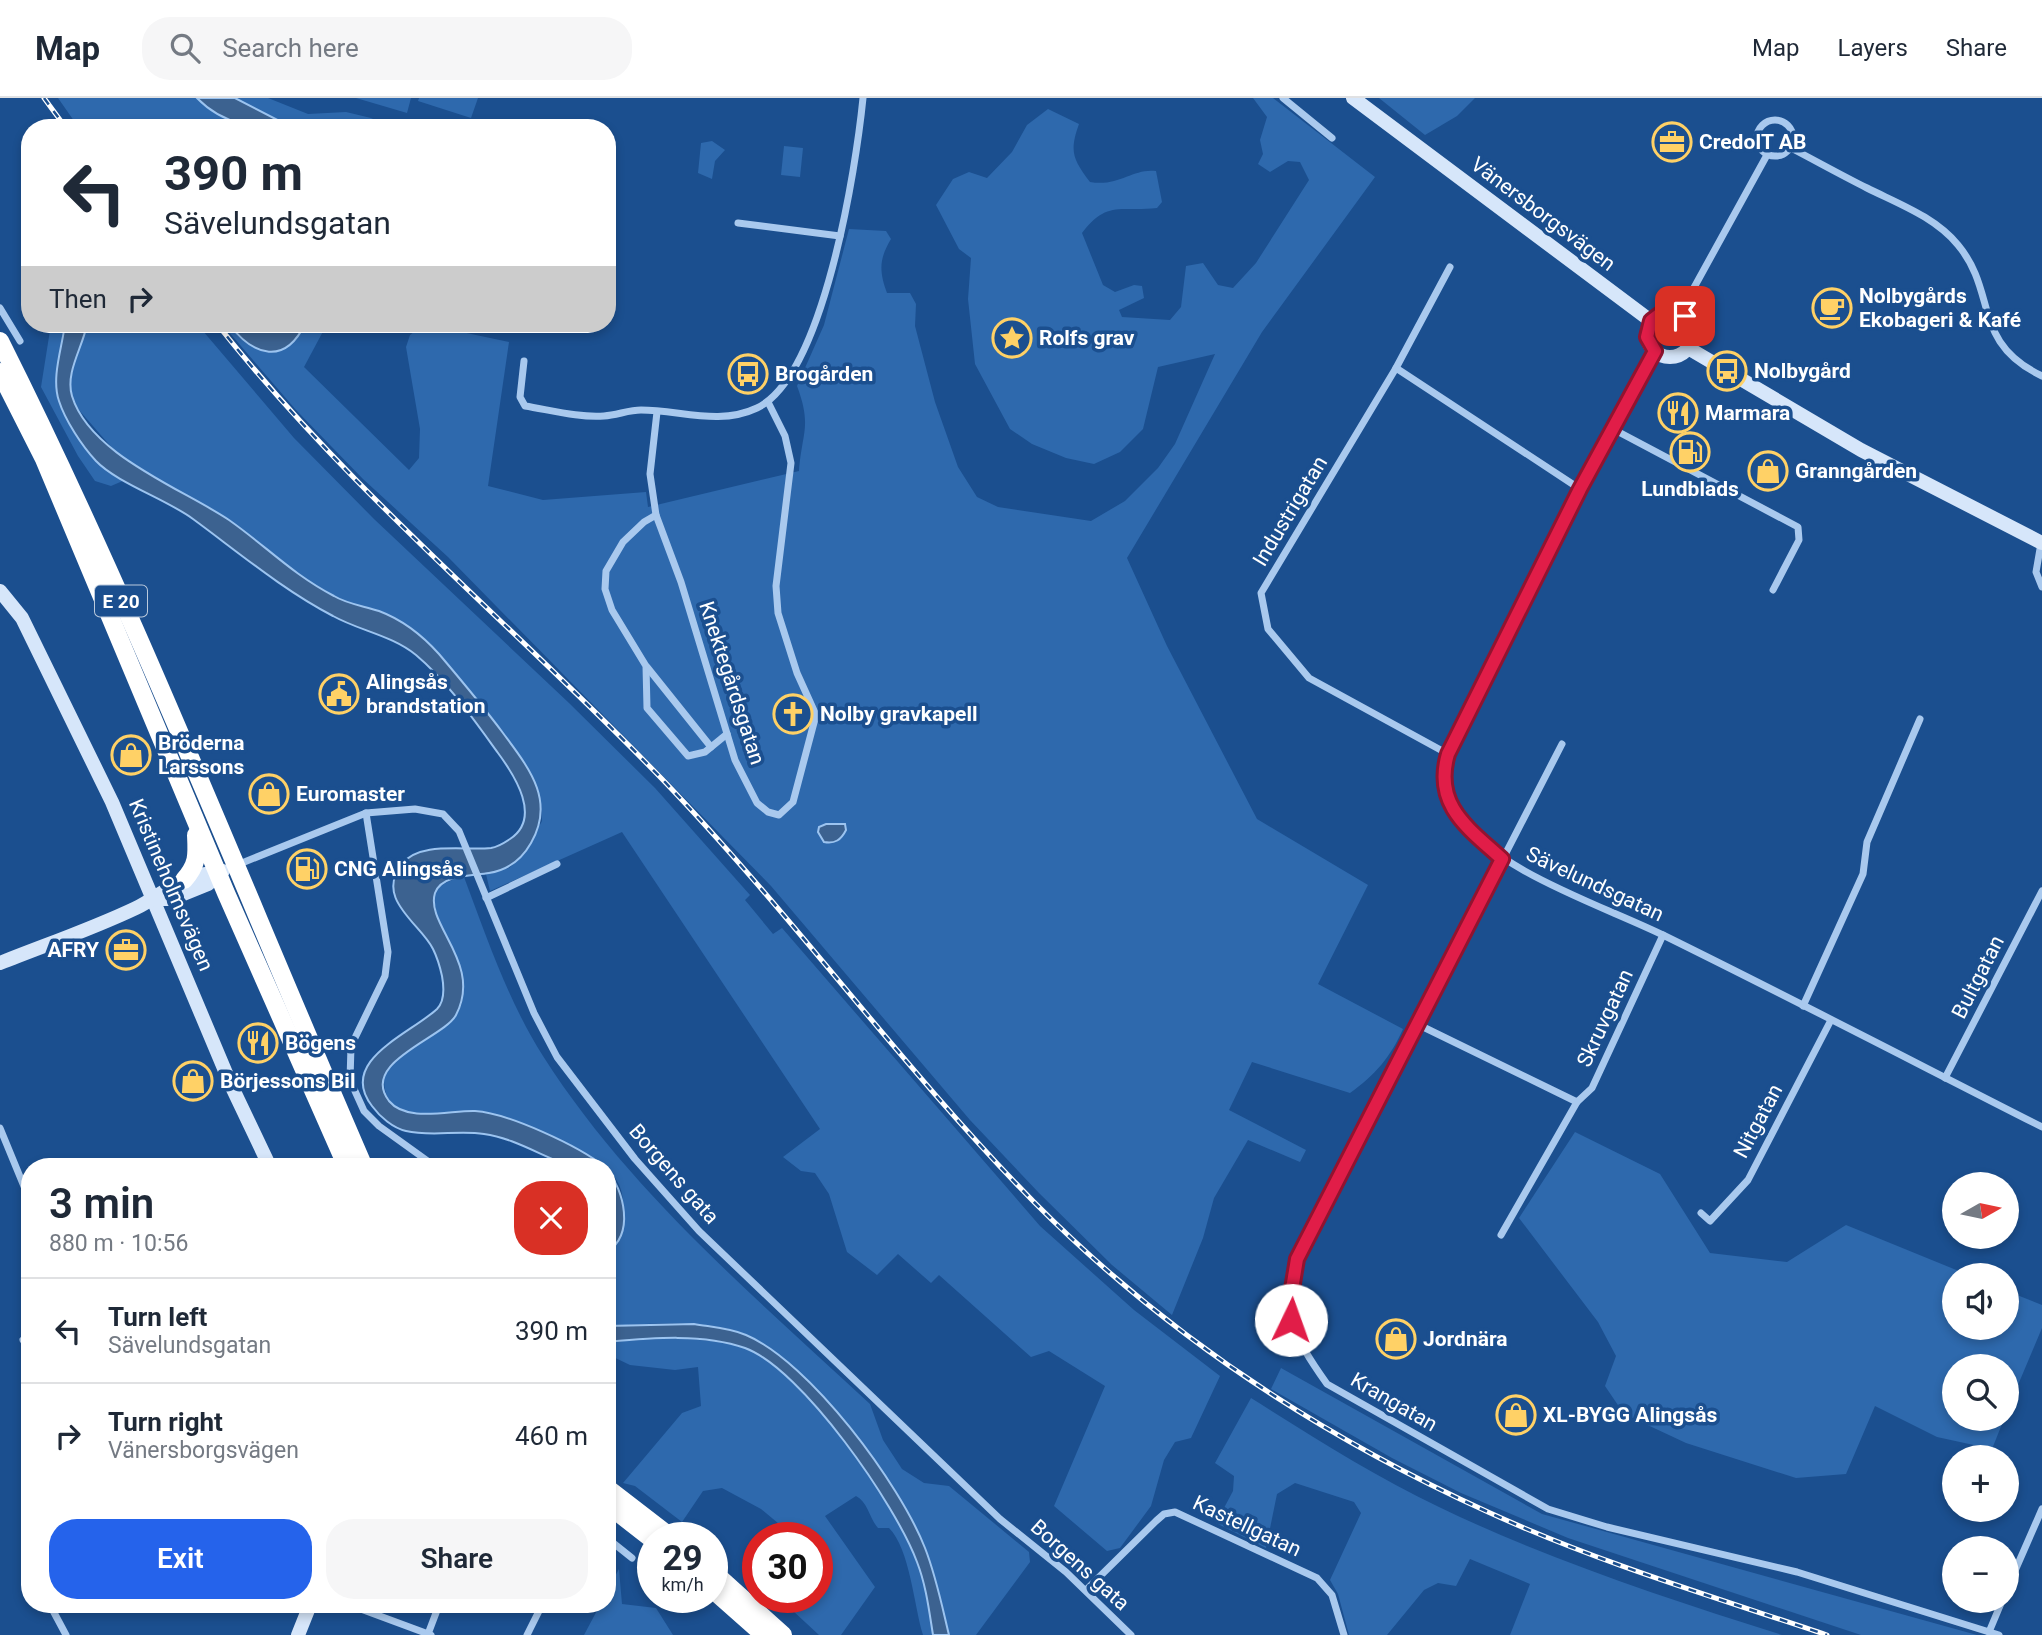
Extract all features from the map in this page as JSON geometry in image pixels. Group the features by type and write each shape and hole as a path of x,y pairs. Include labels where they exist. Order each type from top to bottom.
{"highway":[{"name":"E 20","path":"0,341 55,451 237,865 323,1093 344,1158"},
{"name":"E 20","path":"0,372 44,459 218,874 323,1093 359,1158"},
{"path":"184,880 195,867 198,858 196,821"},
{"path":"616,1495 651,1522"},
{"path":"616,1511 637,1527"},
{"path":"728,1585 783,1635"},
{"path":"728,1603 764,1635"}],"street":[{"path":"524,361 520,397 525,407 603,416 631,411 724,418 755,409 768,402 780,390 804,344 827,289 850,197 863,98"},
{"path":"1283,98 1332,138"},
{"name":"Vänersborgsvägen","path":"1355,98 1651,321"},
{"path":"1769,121 1780,121 1790,127 1793,135 1791,148 1780,156 1767,155 1760,150 1756,138 1761,127 1769,121"},
{"path":"1791,148 1936,223 1971,262 1986,314 2003,348 2042,376"},
{"path":"1681,313 1767,155"},
{"path":"738,223 840,236"},
{"name":"Industrigatan","path":"1448,754 1309,678 1268,629 1261,593 1396,368 1450,267"},
{"path":"0,308 20,341"},
{"path":"1664,311 1681,313 1693,329 1688,348 1674,356 1655,351 1647,337 1651,321 1664,311"},
{"path":"1688,348 1861,450 2042,543 2036,572 2042,587"},
{"name":"Sävelundsgatan","path":"1655,351 1580,489 1448,754 1443,773 1447,798 1458,817 1502,859 1663,935 2042,1127"},
{"path":"1396,368 1580,489"},
{"name":"Knektegårdsgatan","path":"657,412 650,474 656,515 681,582 735,760 757,803 768,812 779,814 793,803 816,715 797,673 778,613 776,586 791,463 785,436 768,402"},
{"path":"1613,429 1798,527 1799,540 1773,590"},
{"path":"656,515 623,542 606,571 605,589 612,610 646,666 711,747"},
{"name":"Kristineholmsvägen","path":"0,591 22,618 113,802 266,1158"},
{"path":"646,666 647,708 688,756 697,756 727,734"},
{"path":"1803,1006 1863,874 1867,842 1920,719"},
{"name":"Krangatan","path":"1562,744 1297,1259 1290,1301 1291,1320 1303,1350 1327,1384 1548,1509 1607,1527 1797,1572 1999,1635"},
{"name":"Borgens gata","path":"237,865 366,813 428,810 452,820 464,842 534,1013 557,1057 664,1195 1000,1519 1086,1590 1131,1635"},
{"path":"366,813 388,952 385,975 351,1046 350,1080 364,1111 379,1126 423,1158"},
{"path":"486,898 557,864"},
{"path":"153,899 171,899 208,884 218,874 237,865"},
{"path":"0,963 153,899 166,887 203,873 218,874"},
{"name":"Bultgatan","path":"1945,1078 2042,891"},
{"name":"Skruvgatan","path":"1501,1235 1577,1102 1592,1088 1663,935"},
{"name":"Nitgatan","path":"1701,1213 1710,1221 1748,1180 1831,1020"},
{"path":"1417,1024 1577,1102"},
{"path":"0,1128 21,1179"},
{"path":"2019,1562 2042,1509"},
{"name":"Kastellgatan","path":"1086,1590 1156,1521 1168,1512 1175,1513 1317,1578 1332,1595 1344,1635"},
{"path":"616,1545 632,1558"},
{"path":"54,1613 66,1635"},
{"path":"298,1635 307,1613"},
{"path":"371,1613 426,1634 435,1613"},
{"path":"527,1635 538,1613"},
{"path":"1989,1632 1997,1613"}],"shaded area":[{"path":"58,98 197,98 205,106 233,119 73,119"},
{"path":"197,98 235,98 276,119 227,119"},
{"path":"235,98 268,98 308,114 346,112 373,119 276,119"},
{"path":"356,98 411,98 407,113"},
{"path":"419,98 478,98 471,118 418,101"},
{"path":"1253,98 1273,98 1375,177 1262,332 1127,558 1167,646 1257,819 1368,885 1318,984 1403,1029 1381,1065 1350,1093 1252,1062 1229,1110 1306,1150 1300,1162 1248,1140 1214,1198 1203,1238 1172,1315 1112,1265 1039,1193 970,1120 771,886 448,557 363,479 296,410 230,333 237,333 249,344 269,352 288,346 299,333 322,333 304,367 409,470 419,458 420,429 406,347 410,335 466,333 509,342 488,486 543,500 646,492 648,507 799,471 805,420 797,386 824,325 849,229 886,231 891,239 882,259 887,293 910,293 916,304 915,326 935,402 958,467 977,497 998,507 1091,521 1125,501 1158,468 1175,444 1215,354 1158,367 1143,429 1120,452 1094,464 1066,458 1032,444 1010,429 975,364 968,299 971,258 959,249 936,205 953,179 969,172 987,178 1012,152 1027,125 1048,109 1079,124 1074,155 1090,182 1109,182 1140,172 1156,171 1162,202 1157,208 1107,212 1082,233 1103,285 1115,292 1134,285 1142,286 1144,298 1119,310 1122,317 1170,320 1181,307 1186,266 1203,263 1218,285 1233,288 1256,263 1309,180 1300,162 1288,161 1270,172 1258,164 1263,154 1260,140 1267,117"},
{"path":"1379,98 1475,98 1457,116 1425,135"},
{"path":"712,141 725,150 715,161 712,179 698,173 701,143"},
{"path":"784,146 803,148 800,177 781,175"},
{"path":"50,333 64,333 59,401 97,463 125,480 111,486 95,481 78,456 41,387"},
{"path":"64,333 85,333 70,387 82,417 98,436 140,468 229,520 319,587 344,601 388,615 412,629 439,654 521,758 540,798 538,827 531,843 519,859 496,872 451,879 444,882 435,893 434,905 438,918 459,962 463,978 462,996 456,1015 448,1024 394,1063 385,1074 383,1087 389,1101 407,1112 489,1113 524,1124 591,1158 552,1158 517,1143 484,1134 406,1131 387,1122 372,1106 364,1090 364,1075 370,1062 381,1050 437,1009 443,994 442,976 436,955 396,900 393,889 395,877 402,864 420,852 444,848 491,848 510,839 524,820 525,809 518,785 505,762 460,701 416,655 396,643 314,606 183,512 116,477 96,461 80,440 62,408 57,392"},
{"path":"84,333 205,333 294,438 374,519 655,788 750,895 745,900 773,934 782,928 1040,1226 1134,1310 1220,1376 1191,1438 1175,1442 1164,1460 1151,1506 1120,1548 1107,1551 1054,1506 1105,1386 1049,1351 1031,1357 939,1275 931,1283 898,1254 877,1275 847,1252 829,1194 815,1173 801,1171 783,1157 820,1129 622,832 490,891 486,874 509,868 525,853 542,821 541,801 491,716 438,653 290,571 234,524 150,476 113,449 79,410 71,395 70,375"},
{"path":"237,333 299,333 288,346 269,352 249,344"},
{"path":"826,824 845,824 846,830 837,840 824,842 818,832 819,827"},
{"path":"464,877 499,969 530,1035 577,1105 614,1152 695,1240 870,1404 883,1440 902,1469 924,1483 949,1486 1029,1552 1030,1562 976,1635 949,1635 929,1558 913,1523 874,1460 822,1396 795,1369 769,1348 745,1334 729,1329 677,1323 616,1326 616,1234 623,1204 621,1189 616,1179 616,1158 591,1158 489,1115 473,1111 414,1113 394,1106 388,1098 384,1081 389,1068 401,1056 447,1024 459,1011 463,996 461,984 435,902 440,887"},
{"path":"1575,1132 1660,1174 1710,1253 1787,1262 1846,1225 1942,1264 1942,1340 2019,1340 2019,1296 2042,1305 2042,1328 2019,1383 2019,1354 1942,1354 1942,1431 1999,1431 1994,1445 1974,1445 1937,1437 1875,1406 1846,1474 1796,1478 1686,1443 1624,1414 1605,1386 1616,1356 1598,1322 1519,1218"},
{"path":"616,1185 624,1212 621,1235 616,1244"},
{"path":"694,1324 727,1329 746,1335 771,1349 797,1371 850,1428 874,1460 913,1522 932,1569 949,1635 933,1635 917,1562 889,1507 845,1442 793,1382 768,1361 745,1348 694,1338 616,1341 616,1326"},
{"path":"678,1338 722,1342 747,1349 770,1363 795,1384 846,1442 890,1507 917,1562 933,1635 923,1635 907,1563 896,1537 889,1528 878,1528 863,1502 856,1496 825,1516 829,1522 777,1522 761,1509 722,1488 703,1491 682,1522 635,1486 623,1483 682,1413 701,1406 698,1367 675,1370 630,1365 616,1358 616,1341"},
{"path":"1281,1368 1542,1514 1977,1635 1861,1635 1568,1538 1461,1493 1392,1458 1271,1389"},
{"path":"1251,1398 1344,1456 1439,1507 1481,1526 1608,1577 1782,1635 1510,1635 1530,1584 1470,1559 1456,1586 1438,1583 1424,1590 1387,1635 1349,1635 1338,1594 1330,1580 1361,1513 1354,1502 1295,1483 1277,1494 1266,1548 1216,1523 1233,1491 1234,1476 1215,1463"},
{"path":"833,1527 875,1587 841,1635 819,1635 795,1613 833,1613"},
{"path":"619,1569 622,1604 637,1606 637,1613 659,1613 673,1635 584,1635 596,1613 616,1613 616,1574"}],"railway":[{"path":"44,98 59,119"},
{"path":"224,333 268,386 377,501 662,779 710,830 985,1151 1084,1250 1136,1295 1247,1378 1364,1450 1426,1482 1571,1547 1827,1635"}],"place":[{"name":"CredoIT AB","path":"1672,142"},
{"name":"Nolbygårds Ekobageri & Kafé","path":"1832,308"},
{"name":"Rolfs grav","path":"1012,338"},
{"name":"Nolbygård","path":"1727,371"},
{"name":"Brogården","path":"748,374"},
{"name":"Marmara","path":"1678,413"},
{"name":"Lundblads","path":"1690,452"},
{"name":"Granngården","path":"1768,471"},
{"name":"Alingsås brandstation","path":"339,694"},
{"name":"Nolby gravkapell","path":"793,714"},
{"name":"Bröderna Larssons","path":"131,755"},
{"name":"Euromaster","path":"269,794"},
{"name":"CNG Alingsås","path":"307,869"},
{"name":"AFRY","path":"126,950"},
{"name":"Bögens","path":"258,1043"},
{"name":"Börjessons Bil","path":"193,1081"},
{"name":"Jordnära","path":"1396,1339"},
{"name":"XL-BYGG Alingsås","path":"1516,1415"}],"route":[{"path":"1291,1320 1290,1301 1297,1259 1502,859 1458,817 1447,798 1443,773 1448,754 1580,489 1655,351 1648,342 1648,326 1664,311 1685,316"}]}
